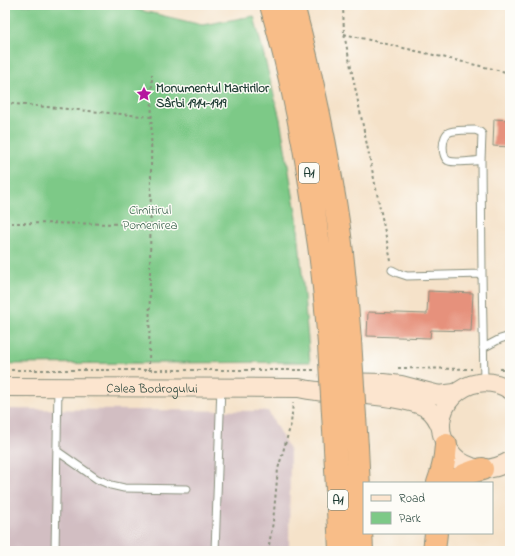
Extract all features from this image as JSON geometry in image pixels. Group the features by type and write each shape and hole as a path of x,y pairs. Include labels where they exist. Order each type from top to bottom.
{"highway":[{"name":"A1","path":"271,5 292,86 318,232 340,342 357,447 362,551"},
{"name":"A1","path":"293,5 313,84 331,176 339,230 340,342 336,448 340,551"},
{"path":"438,482 445,463 444,437"},
{"path":"456,482 467,473 482,469"},
{"path":"425,534 425,551"},
{"path":"434,551 436,534"}],"main road":[{"name":"Calea Bodrogului","path":"444,437 441,421 445,407 455,393 486,373 495,383 509,388"},
{"name":"Calea Bodrogului","path":"5,387 58,387 149,378 221,387 296,388 320,392 399,399 411,402 433,413 452,454 463,463 482,469 502,466 510,461"},
{"name":"Calea Bodrogului","path":"296,388 319,383 340,381 401,385 439,394 455,393"}],"lane":[{"path":"481,160 449,161 444,154 443,140 446,134 450,131 475,130 482,134 483,348 486,373"},
{"path":"392,270 407,276 482,274"},
{"path":"483,348 500,339 510,336"},
{"path":"55,551 58,387"},
{"path":"215,551 221,387"},
{"path":"57,451 97,479 111,485 124,488 187,489"}],"path":[{"path":"344,5 344,34 392,270"},
{"path":"344,34 510,73"},
{"path":"149,378 152,74"},
{"path":"5,103 152,117"},
{"path":"5,223 150,224"},
{"path":"396,368 486,373 510,369"},
{"path":"5,370 149,378 320,370"},
{"path":"268,551 273,522 278,469 291,424 296,388"}],"shaded area":[{"path":"5,409 268,411 290,451 289,551 5,551"}],"green space":[{"name":"Cimitirul Pomenirea","path":"5,5 118,5 202,25 254,16 280,119 297,218 310,362 5,364"}],"building":[{"path":"494,119 510,120 510,147 493,146"},
{"path":"428,291 473,293 471,331 431,330 430,338 367,336 368,312 427,314"}],"place":[{"name":"Monumentul Martirilor Sârbi 1914-1919","path":"144,94"}]}
